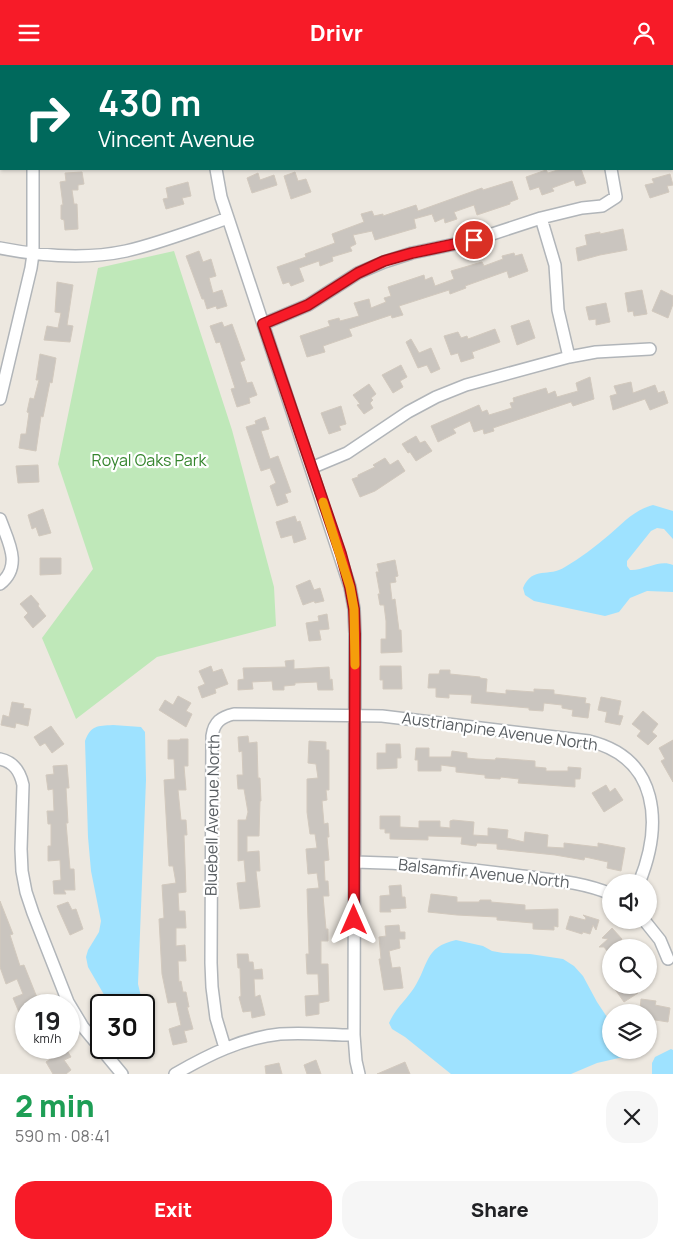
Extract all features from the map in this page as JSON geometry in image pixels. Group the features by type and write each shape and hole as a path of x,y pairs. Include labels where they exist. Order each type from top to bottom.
{"street":[{"path":"0,397 23,305 33,254 33,170"},
{"path":"216,170 221,197 350,587 354,609 354,1035 359,1074"},
{"path":"263,324 308,305 358,273 384,261 474,240 542,218 582,208 602,206 616,197 611,170"},
{"path":"0,248 33,254 62,256 96,255 124,251 228,218"},
{"path":"542,218 555,265 558,310 569,357"},
{"path":"311,468 347,453 408,412 436,397 466,385 569,357 596,352 650,349"},
{"path":"0,519 13,559 12,569 8,577 0,584"},
{"name":"Bluebell Avenue North","path":"225,1049 216,1018 212,987 213,728 218,721 234,714 355,715"},
{"name":"Austrianpine Avenue North","path":"355,715 425,720 589,741 605,745 619,752 632,763 642,776 649,791 652,823 642,874"},
{"path":"0,759 12,764 21,775 23,785 21,849 26,892 56,976 82,1027 122,1074"},
{"name":"Balsamfir Avenue North","path":"355,862 391,862 460,867 575,883 602,890"},
{"path":"651,929 660,940 668,959"},
{"path":"176,1074 225,1049 254,1039 279,1034 354,1035"}],"green space":[{"name":"Royal Oaks Park","path":"174,251 232,430 274,587 276,626 157,657 76,719 42,638 93,569 58,464 98,268"}],"water":[{"path":"653,505 673,511 673,539 664,529 657,528 651,531 627,561 627,566 630,570 635,570 662,563 673,565 673,592 647,591 630,598 619,612 605,616 534,601 525,595 523,588 527,581 536,574 553,572 565,567 593,548 634,514"},
{"path":"103,726 141,727 145,732 146,780 138,984 140,994 104,994 88,967 86,957 99,932 101,921 91,871 85,741 92,729"},
{"path":"456,940 503,953 530,954 563,959 574,966 583,976 602,1010 602,1059 614,1059 597,1063 571,1074 451,1074 405,1037 392,1029 389,1023 419,980 433,952 446,943"},
{"path":"671,1049 673,1050 673,1074 652,1074 652,1063 654,1059 657,1059 657,1056"}],"building":[{"path":"546,170 548,173 558,170 581,170 586,183 576,186 574,180 552,188 554,191 542,195 539,187 530,190 526,177"},
{"path":"82,172 84,184 78,185 78,190 72,190 74,204 77,204 78,229 65,230 64,220 61,219 61,205 63,205 60,182 66,181 65,173"},
{"path":"295,172 298,181 306,179 311,192 291,199 284,176"},
{"path":"258,173 260,180 274,175 277,185 252,193 247,178"},
{"path":"670,174 673,185 667,186 669,192 650,198 645,185 654,183 652,179"},
{"path":"512,181 518,199 510,202 510,204 477,215 474,205 454,212 457,219 445,223 444,218 435,222 432,214 414,219 416,228 375,240 372,231 353,235 356,244 350,247 352,251 332,257 333,261 320,266 319,261 299,268 304,281 291,286 289,282 283,284 277,267 306,257 305,254 335,243 332,234 364,222 361,214 372,211 374,216 383,214 383,216 416,205 418,211 482,188 483,190"},
{"path":"188,182 191,196 182,198 184,204 166,209 163,199 168,198 166,188"},
{"path":"623,229 627,250 578,261 576,248 587,245 585,235"},
{"path":"199,251 203,262 211,259 216,276 209,278 213,293 222,290 227,306 217,309 216,306 207,309 186,256"},
{"path":"514,253 515,256 522,254 528,271 509,278 507,271 465,286 466,288 450,294 449,290 399,306 403,315 392,318 391,315 349,329 352,336 323,346 325,352 307,357 300,336 330,326 328,321 339,318 340,321 359,316 354,303 369,299 371,308 386,302 384,298 391,296 388,287 424,275 425,280 432,277 435,286 454,279 451,271 482,262 484,266 503,259 502,256"},
{"path":"57,282 73,285 67,325 73,326 70,342 44,340 47,326 58,328 61,313 55,312"},
{"path":"642,290 647,314 634,316 633,311 628,312 625,293"},
{"path":"661,290 673,296 673,304 668,318 652,311"},
{"path":"606,303 610,322 596,325 596,319 589,320 586,307"},
{"path":"529,320 535,338 517,345 511,326"},
{"path":"222,322 224,327 232,324 245,360 240,362 247,383 252,382 257,395 249,398 250,403 237,407 231,389 235,388 220,342 216,343 210,326"},
{"path":"495,329 500,342 472,352 474,358 461,362 458,353 451,355 444,336 458,332 461,338 467,336 468,339"},
{"path":"411,339 419,353 431,348 440,369 431,373 427,365 418,368 406,342"},
{"path":"40,354 56,358 52,383 50,382 43,417 41,416 36,451 19,448 21,434 26,434 30,398 34,399 39,380 36,380"},
{"path":"401,365 407,377 400,381 403,387 393,393 382,375"},
{"path":"590,377 594,399 573,406 571,402 493,428 494,431 484,434 483,429 474,432 470,421 453,429 456,433 438,442 431,426 479,405 482,412 487,410 489,415 512,408 510,403 514,402 513,398 546,388 548,394 555,391 557,397 578,391 576,383"},
{"path":"631,382 633,393 655,385 658,393 664,391 668,403 650,410 645,399 613,410 610,396 617,394 614,386"},
{"path":"369,384 376,394 371,398 373,400 370,403 373,408 364,414 357,405 360,404 353,395"},
{"path":"341,406 346,424 339,426 341,430 329,434 321,413"},
{"path":"265,417 269,429 261,431 270,459 278,456 291,492 285,494 288,502 277,506 270,486 276,483 270,468 261,471 246,427 256,424 255,421"},
{"path":"416,436 420,443 425,441 432,451 416,461 402,444"},
{"path":"385,458 390,465 398,460 405,471 375,491 360,497 352,479 375,467 373,465"},
{"path":"38,465 39,482 18,483 16,466"},
{"path":"43,509 51,533 39,536 36,527 32,529 28,515"},
{"path":"295,516 297,522 300,521 306,539 294,543 292,535 281,538 276,522"},
{"path":"40,558 61,558 61,574 40,575"},
{"path":"395,560 398,576 395,577 396,582 390,583 392,600 395,599 399,630 401,630 402,652 381,653 381,639 386,639 386,621 384,605 380,605 378,594 380,594 376,572 379,572 377,564"},
{"path":"310,580 314,590 320,588 324,601 315,603 314,601 303,605 296,586"},
{"path":"31,595 46,616 33,628 24,617 28,613 20,604"},
{"path":"327,614 329,629 319,630 321,640 309,641 306,623 319,621 318,616"},
{"path":"294,660 294,669 329,667 333,690 318,690 317,682 295,683 295,685 284,686 284,690 273,690 272,681 252,682 253,689 238,690 238,680 244,679 243,668 286,667 285,661"},
{"path":"211,666 213,672 222,669 228,684 215,689 216,693 202,698 198,687 205,684 199,671"},
{"path":"380,666 401,666 402,689 383,689 383,680 380,680"},
{"path":"440,670 450,670 450,674 487,679 486,692 506,694 506,690 534,692 534,689 554,690 554,694 586,698 585,703 590,704 588,718 572,716 573,710 562,708 562,705 544,703 543,711 471,703 472,695 449,694 449,698 436,697 436,688 428,688 429,674 439,674"},
{"path":"178,696 191,703 186,711 192,714 186,727 159,710 165,700 173,705"},
{"path":"601,697 621,701 618,715 623,716 620,725 605,722 607,712 598,710"},
{"path":"12,702 24,704 23,708 31,709 28,726 16,723 15,728 1,725 3,715 9,717"},
{"path":"643,711 658,724 652,732 657,736 648,745 637,736 641,731 632,724"},
{"path":"51,726 64,744 52,753 45,743 40,746 34,737"},
{"path":"248,736 249,743 257,742 261,801 259,836 247,836 247,852 259,851 260,871 256,871 260,907 240,909 237,883 246,882 244,860 238,861 238,820 246,820 248,812 244,789 238,789 237,775 243,775 242,751 239,752 238,737"},
{"path":"188,739 188,766 184,766 186,790 178,790 181,820 186,820 187,835 184,835 186,892 178,893 179,911 185,911 186,928 176,928 176,946 185,945 186,961 178,961 179,982 181,981 183,992 186,992 189,1007 187,1007 193,1029 184,1031 187,1042 173,1045 169,1029 181,1025 176,1002 168,1003 162,974 159,919 164,918 162,885 176,883 173,866 169,866 164,780 175,779 174,759 168,759 168,740"},
{"path":"673,740 673,782 661,761 665,759 659,748"},
{"path":"309,741 326,742 326,750 329,750 329,790 326,790 327,800 322,801 324,824 328,823 329,837 327,837 329,860 324,861 325,881 328,881 329,896 323,896 328,941 321,941 321,964 328,964 329,1001 319,1003 319,1014 306,1016 305,996 319,995 318,974 307,974 306,954 309,954 307,889 319,888 317,873 308,874 306,849 317,848 315,834 310,834 307,812 307,779 318,778 316,764 308,763"},
{"path":"386,744 400,744 401,758 397,758 397,768 377,769 377,753 386,753"},
{"path":"416,748 429,748 429,757 451,757 452,751 467,753 467,758 535,761 535,767 546,768 546,771 568,771 568,767 581,768 580,779 575,779 575,787 518,783 519,779 501,777 500,779 485,778 485,775 456,772 456,767 441,765 441,771 418,771 418,760 415,760"},
{"path":"67,765 69,788 66,788 68,823 66,823 70,869 74,869 75,890 64,890 66,894 54,894 53,881 61,880 60,860 48,861 48,846 51,846 51,824 48,824 47,811 54,811 53,789 48,790 46,775 54,774 53,766"},
{"path":"606,785 610,792 615,788 623,800 604,812 592,793"},
{"path":"380,816 400,816 400,827 419,828 419,821 440,821 440,827 450,828 450,821 453,820 474,822 473,835 488,836 488,828 508,830 507,838 524,842 525,832 548,835 547,847 564,848 564,843 598,847 598,843 625,848 621,871 607,868 608,862 585,857 584,860 497,849 497,844 477,843 476,846 461,844 462,837 428,836 428,840 390,839 390,833 385,833 385,829 380,829"},
{"path":"401,885 402,897 405,897 406,908 390,909 391,912 380,912 380,896 390,895 389,886"},
{"path":"431,894 457,897 457,902 491,900 491,902 525,905 525,910 558,909 558,927 554,926 554,930 533,929 533,923 497,920 497,917 428,912"},
{"path":"0,901 13,934 10,935 20,966 24,965 36,994 23,994 17,979 6,984 0,967"},
{"path":"68,902 72,910 76,909 83,929 70,935 57,906"},
{"path":"583,915 599,920 596,930 593,925 590,934 583,932 582,934 566,929 570,916 585,920 586,918"},
{"path":"399,925 400,932 405,932 405,939 399,939 400,948 389,951 392,968 400,967 403,988 384,990 379,959 381,959 379,937 386,936 385,926"},
{"path":"613,929 622,939 608,939 602,938"},
{"path":"237,954 248,954 249,962 253,962 254,970 262,969 263,979 254,979 255,997 260,995 265,1015 252,1018 251,1011 243,1012 239,997 241,996 240,968 238,968"},
{"path":"618,994 636,994 624,1002"},
{"path":"641,999 656,1001 655,1004 640,1004"},
{"path":"657,1005 670,1008 668,1022 657,1020"},
{"path":"51,1059 66,1059 64,1060 71,1070 66,1074 53,1074 46,1062"},
{"path":"316,1060 321,1074 307,1074 304,1065"},
{"path":"405,1062 410,1074 377,1074"},
{"path":"279,1063 282,1074 266,1074 265,1066"}],"slow traffic":[{"path":"323,502 350,587 354,609 355,665"}],"route":[{"path":"354,920 354,609 341,554 263,324 308,305 358,273 384,261 474,240"}]}
